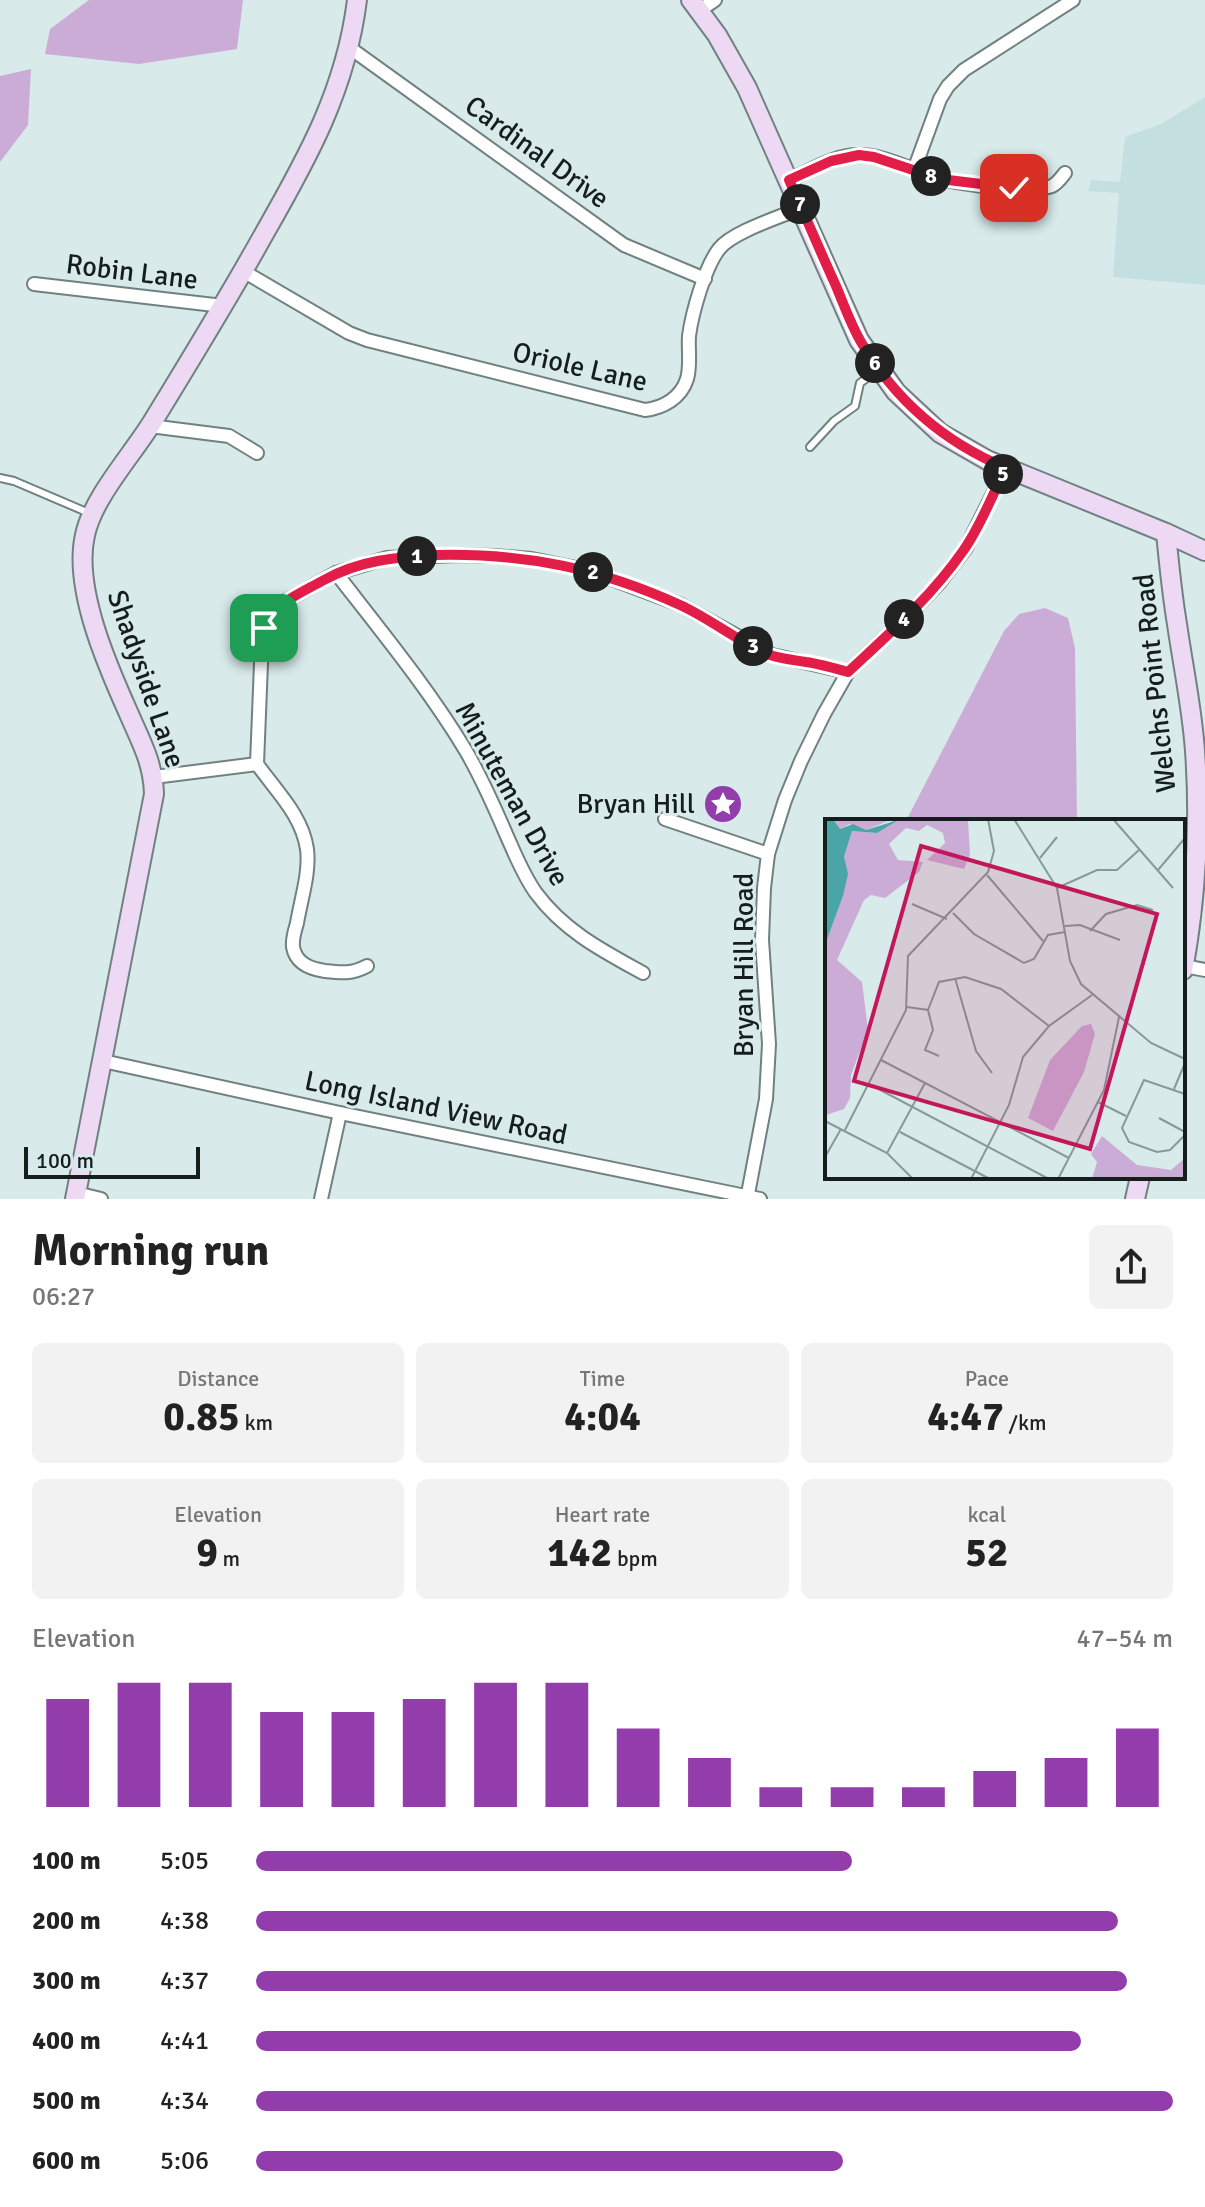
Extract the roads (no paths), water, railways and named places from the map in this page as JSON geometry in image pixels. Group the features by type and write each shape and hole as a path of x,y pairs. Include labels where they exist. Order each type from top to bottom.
{"street":[{"name":"Shadyside Lane","path":"75,1196 154,794 151,762 111,673 86,588 82,559 85,533 92,514 223,306 306,161 323,124 350,48 357,0"},
{"path":"914,170 940,99 948,86 964,70 1073,0"},
{"path":"702,3 740,74 859,340 896,392 940,433 987,460 1205,551"},
{"name":"Cardinal Drive","path":"350,48 624,245 705,279"},
{"path":"789,180 831,161 859,155 940,179 1014,188 1048,187 1065,173"},
{"name":"Oriole Lane","path":"243,271 349,333 367,340 645,410 673,400 687,379 689,334 695,306 715,255 729,239 801,208"},
{"name":"Robin Lane","path":"34,284 223,306"},
{"path":"150,426 229,436 257,453"},
{"name":"Bryan Hill Road","path":"752,1198 766,1099 769,1044 762,940 768,854 785,800 824,714 848,672 940,582 966,548 1006,468"},
{"name":"Welchs Point Road","path":"1166,533 1176,622 1189,694 1196,777 1192,901 1185,953"},
{"path":"367,966 346,974 316,970 305,966 295,954 293,941 308,864 307,850 300,824 257,764 264,628 268,617 284,602 336,573 370,562 404,556 471,555 532,559 604,576 681,605 772,655 848,672"},
{"name":"Minuteman Drive","path":"336,573 416,675 466,752 522,871 536,893 552,912 586,941 643,973"},
{"path":"154,777 257,764"},
{"path":"665,819 768,854"},
{"path":"1185,968 1205,970"},
{"name":"Long Island View Road","path":"103,1061 752,1198"},
{"path":"321,1199 340,1113"},
{"path":"1135,1199 1140,1179"},
{"path":"75,1196 101,1199"}],"lane":[{"path":"810,447 834,421 855,406 860,383 879,369"},
{"path":"0,478 92,514"}],"place":[{"name":"Bryan Hill","path":"723,804"}]}
